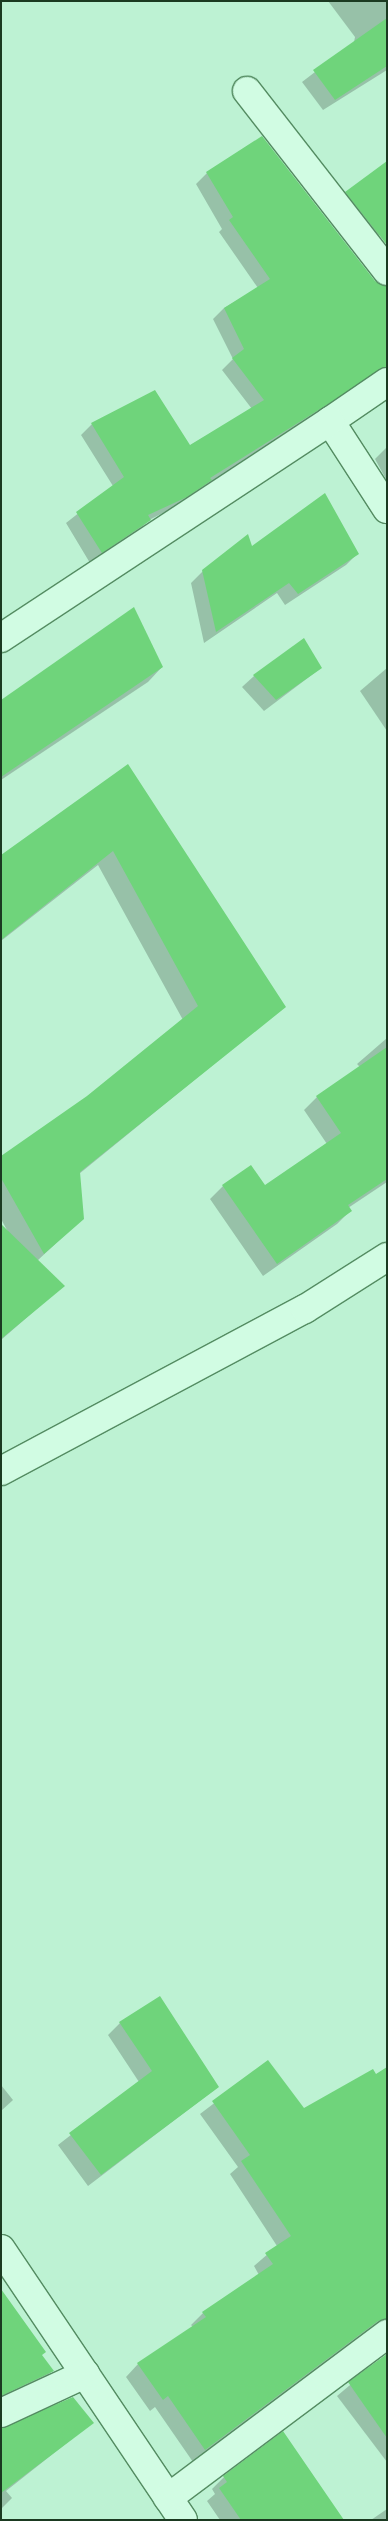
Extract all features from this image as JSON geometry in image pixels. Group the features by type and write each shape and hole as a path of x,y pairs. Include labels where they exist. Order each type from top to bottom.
{"street":[{"path":"247,91 387,272"},
{"path":"1,638 387,382"},
{"path":"330,421 387,509"},
{"path":"1,1471 305,1309 387,1257"},
{"path":"1,2249 183,2520"},
{"path":"168,2498 387,2334"},
{"path":"1,2414 85,2374"}],"building":[{"path":"387,18 387,66 335,100 313,70"},
{"path":"262,136 375,281 387,286 387,367 210,478 212,480 187,497 148,515 151,520 102,553 76,512 124,477 91,423 155,390 190,445 264,400 232,358 244,349 224,308 270,279 229,220 233,217 206,172"},
{"path":"387,161 387,245 345,192"},
{"path":"325,493 359,554 298,594 289,583 216,632 202,570 248,534 252,546"},
{"path":"134,607 163,667 1,777 1,700"},
{"path":"304,638 322,668 276,700 253,675"},
{"path":"128,764 286,1007 80,1172 84,1219 44,1254 1,1178 1,1156 87,1096 198,1006 113,851 1,940 1,855"},
{"path":"387,1047 387,1179 348,1205 352,1211 277,1264 222,1185 251,1165 265,1185 341,1133 316,1096"},
{"path":"1,1224 65,1286 1,1339"},
{"path":"160,1996 219,2087 101,2175 69,2133 152,2071 119,2022"},
{"path":"268,2060 304,2108 373,2069 376,2074 387,2067 387,2319 378,2321 205,2450 168,2396 163,2400 137,2363 206,2317 202,2312 273,2264 265,2253 291,2236 241,2161 250,2155 212,2101"},
{"path":"1,2289 46,2352 42,2355 54,2371 1,2396"},
{"path":"387,2354 387,2438 348,2382"},
{"path":"73,2397 94,2423 1,2493 1,2428"},
{"path":"283,2431 344,2520 241,2520 219,2488 227,2482 223,2476"}]}
